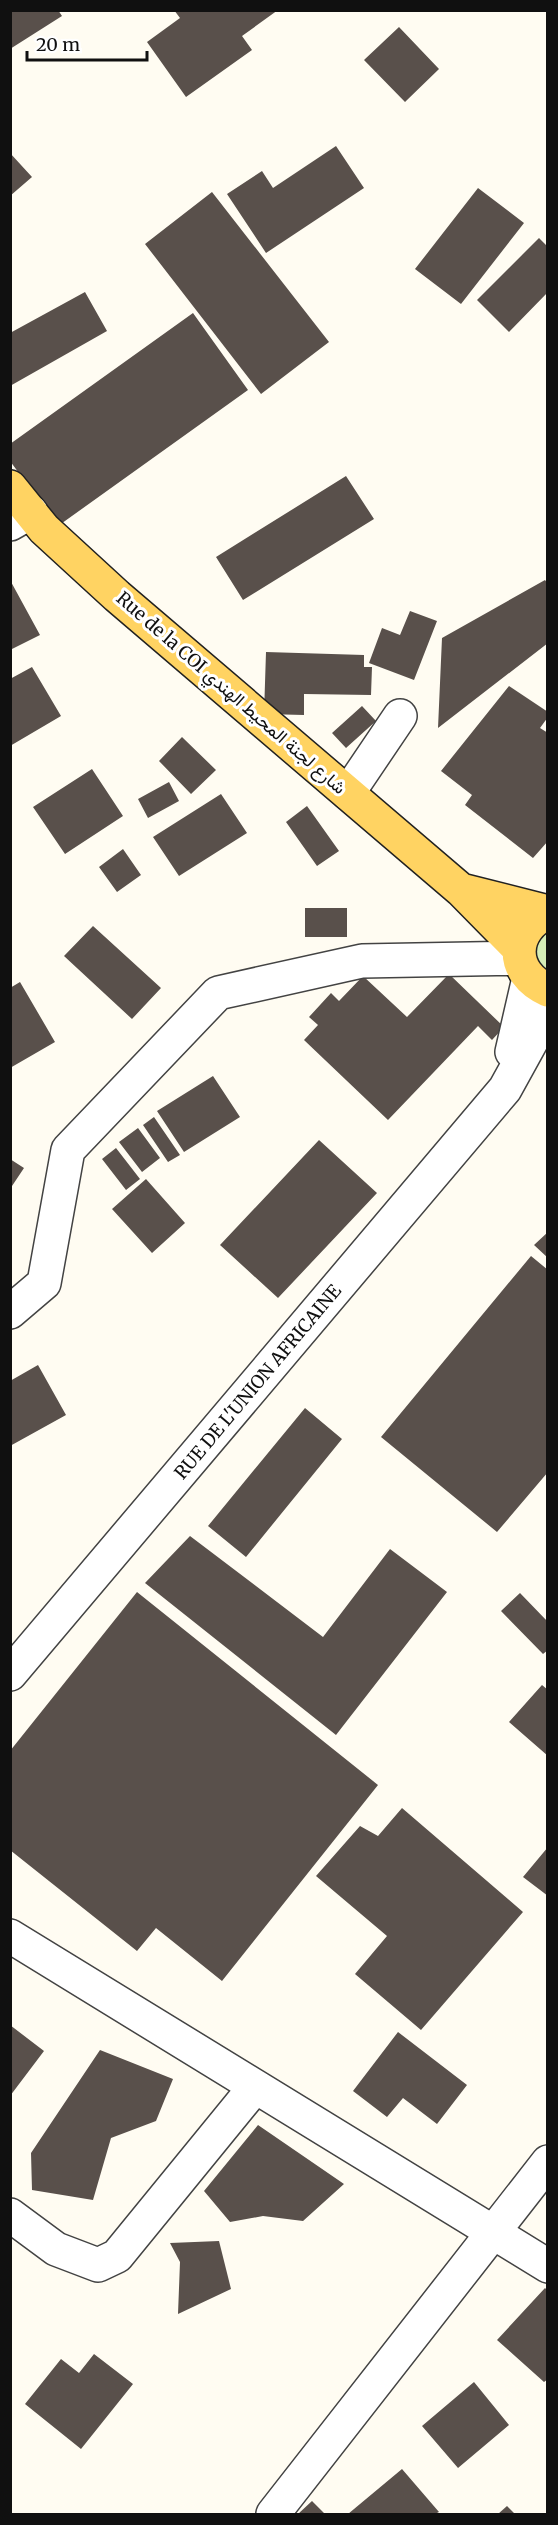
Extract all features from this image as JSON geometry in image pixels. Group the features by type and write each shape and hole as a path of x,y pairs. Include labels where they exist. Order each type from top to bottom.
{"main road":[{"name":"Rue de la COI شارع لجنة المحيط الهندي","path":"10,487 21,518 44,529 117,596 461,890 528,969"},
{"name":"Rue de la COI شارع لجنة المحيط الهندي","path":"461,890 548,912"},
{"path":"528,969 528,925 548,912"}],"street":[{"path":"348,793 400,716"},
{"path":"10,1312 44,1283 68,1150 218,993 362,960 528,969"},
{"name":"RUE DE L'UNION AFRICAINE","path":"505,1089 528,969"},
{"name":"RUE DE L'UNION AFRICAINE","path":"10,1674 505,1089 548,1011"},
{"path":"10,1936 548,2266"},
{"path":"10,2215 56,2249 98,2265 117,2256 255,2087"},
{"path":"273,2514 548,2162"}],"green space":[{"path":"547,923 547,982 538,975 531,939"}],"building":[{"path":"10,10 58,10 62,16 10,49"},
{"path":"174,10 278,10 242,36 252,50 186,97 147,42 180,18"},
{"path":"399,27 439,69 405,102 364,60"},
{"path":"336,146 364,188 266,253 227,194 262,171 273,188"},
{"path":"10,153 32,177 10,196"},
{"path":"478,188 524,223 461,304 415,269"},
{"path":"212,192 329,342 261,394 145,244"},
{"path":"539,238 548,247 548,292 509,332 477,300"},
{"path":"85,292 107,331 10,386 10,333"},
{"path":"193,313 248,390 58,526 10,461 10,444"},
{"path":"346,476 374,519 243,600 216,557"},
{"path":"10,580 40,635 10,650"},
{"path":"545,580 548,584 548,643 438,728 442,638"},
{"path":"410,611 437,621 414,680 369,663 382,628 400,635"},
{"path":"266,652 364,655 364,667 372,667 371,695 304,694 304,715 264,714"},
{"path":"32,667 61,716 10,746 10,679"},
{"path":"509,686 548,712 548,717 540,728 548,733 548,841 533,858 465,805 472,795 441,771"},
{"path":"362,706 376,721 346,748 332,733"},
{"path":"182,737 216,770 191,794 159,761"},
{"path":"92,769 123,816 65,854 33,807"},
{"path":"169,782 179,801 148,818 138,799"},
{"path":"221,794 247,833 179,876 153,837"},
{"path":"307,806 339,851 317,866 286,822"},
{"path":"123,849 141,875 117,892 99,867"},
{"path":"305,908 347,908 347,937 305,937"},
{"path":"93,926 161,988 132,1019 64,956"},
{"path":"449,974 504,1027 492,1040 478,1026 388,1120 304,1040 318,1025 309,1017 331,993 339,1001 363,976 407,1017"},
{"path":"20,982 55,1042 10,1068 10,988"},
{"path":"213,1076 240,1117 184,1152 157,1111"},
{"path":"154,1117 180,1155 168,1162 143,1125"},
{"path":"138,1128 160,1158 142,1172 119,1142"},
{"path":"319,1140 377,1193 278,1298 220,1245"},
{"path":"116,1148 140,1179 126,1190 102,1159"},
{"path":"10,1159 24,1168 10,1189"},
{"path":"146,1179 185,1223 152,1253 112,1209"},
{"path":"548,1232 548,1258 534,1245"},
{"path":"531,1256 548,1270 548,1472 497,1532 381,1437"},
{"path":"38,1365 66,1415 10,1446 10,1381"},
{"path":"305,1408 342,1439 246,1557 208,1526"},
{"path":"190,1536 323,1637 390,1549 447,1592 336,1735 145,1583"},
{"path":"137,1592 378,1785 222,1981 156,1928 137,1951 10,1850 10,1751"},
{"path":"520,1593 548,1622 548,1650 543,1654 501,1611"},
{"path":"542,1685 548,1690 548,1756 509,1722"},
{"path":"402,1808 523,1912 421,2030 355,1974 387,1936 316,1876 360,1826 378,1836"},
{"path":"548,1847 548,1896 523,1877"},
{"path":"10,2025 44,2051 10,2096"},
{"path":"398,2032 467,2085 437,2124 403,2098 387,2117 353,2091"},
{"path":"100,2050 173,2079 156,2121 111,2138 93,2200 32,2190 31,2153"},
{"path":"258,2125 344,2184 303,2221 263,2216 230,2222 204,2191"},
{"path":"219,2241 231,2289 178,2314 180,2262 170,2243"},
{"path":"545,2288 548,2291 548,2379 544,2382 497,2340"},
{"path":"94,2354 133,2384 81,2449 25,2404 61,2359 79,2373"},
{"path":"474,2382 509,2425 458,2468 422,2426"},
{"path":"402,2469 439,2512 435,2514 348,2514"},
{"path":"312,2501 325,2514 298,2514"},
{"path":"507,2506 515,2514 498,2514"}]}
